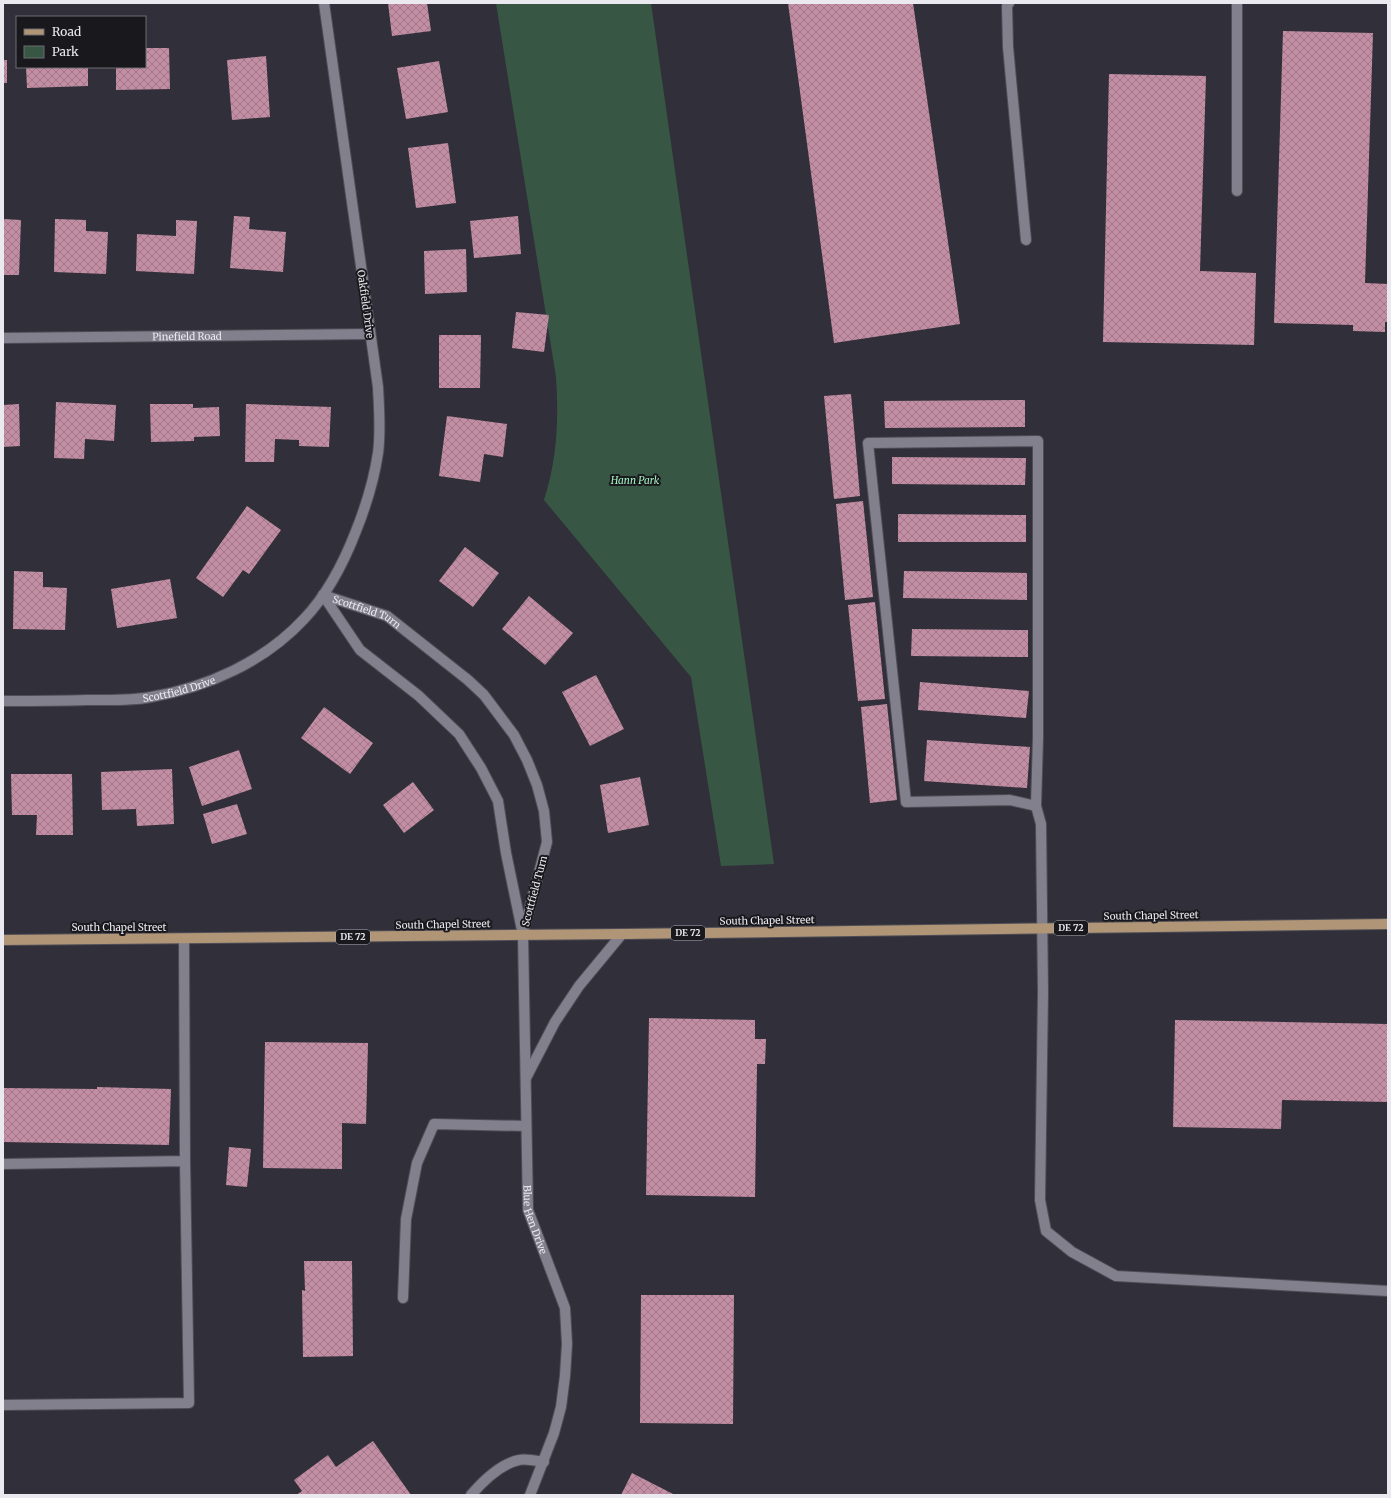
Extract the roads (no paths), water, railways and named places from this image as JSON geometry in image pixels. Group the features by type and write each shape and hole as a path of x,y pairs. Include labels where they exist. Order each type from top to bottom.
{"main road":[{"name":"South Chapel Street","path":"3,940 1388,924"}],"street":[{"name":"Oakfield Drive","path":"323,595 350,547 362,516 376,465 380,421 378,387 324,3"},
{"path":"1009,3 1007,6 1008,47 1026,240"},
{"path":"1237,3 1237,190"},
{"name":"Pinefield Road","path":"3,338 370,334"},
{"path":"1036,806 1010,800 906,802 868,443 1038,441 1038,738 1036,806 1041,824 1042,928 1040,1200 1046,1231 1072,1252 1116,1276 1388,1291"},
{"name":"Scottfield Drive","path":"3,701 119,700 149,697 200,684 250,662 278,643 304,619 323,595"},
{"name":"Scottfield Turn","path":"323,595 387,616 468,680 484,695 514,735 528,760 538,785 544,811 547,842 523,935"},
{"name":"Scottfield Turn","path":"323,595 360,650 419,696 441,716 458,734 482,768 492,786 498,802 506,853 523,935"},
{"path":"526,1080 556,1022 579,986 622,934"},
{"name":"Blue Hen Drive","path":"523,935 528,1210 565,1308 567,1344 566,1376 558,1420 544,1462 530,1495"},
{"path":"3,1405 189,1403 185,1161 184,939"},
{"path":"403,1298 406,1219 418,1163 434,1124 526,1126"},
{"path":"3,1164 185,1161"},
{"path":"471,1495 480,1485 501,1468 520,1460 544,1462"}],"park label":[{"name":"Hann Park","path":"635,480"}]}
